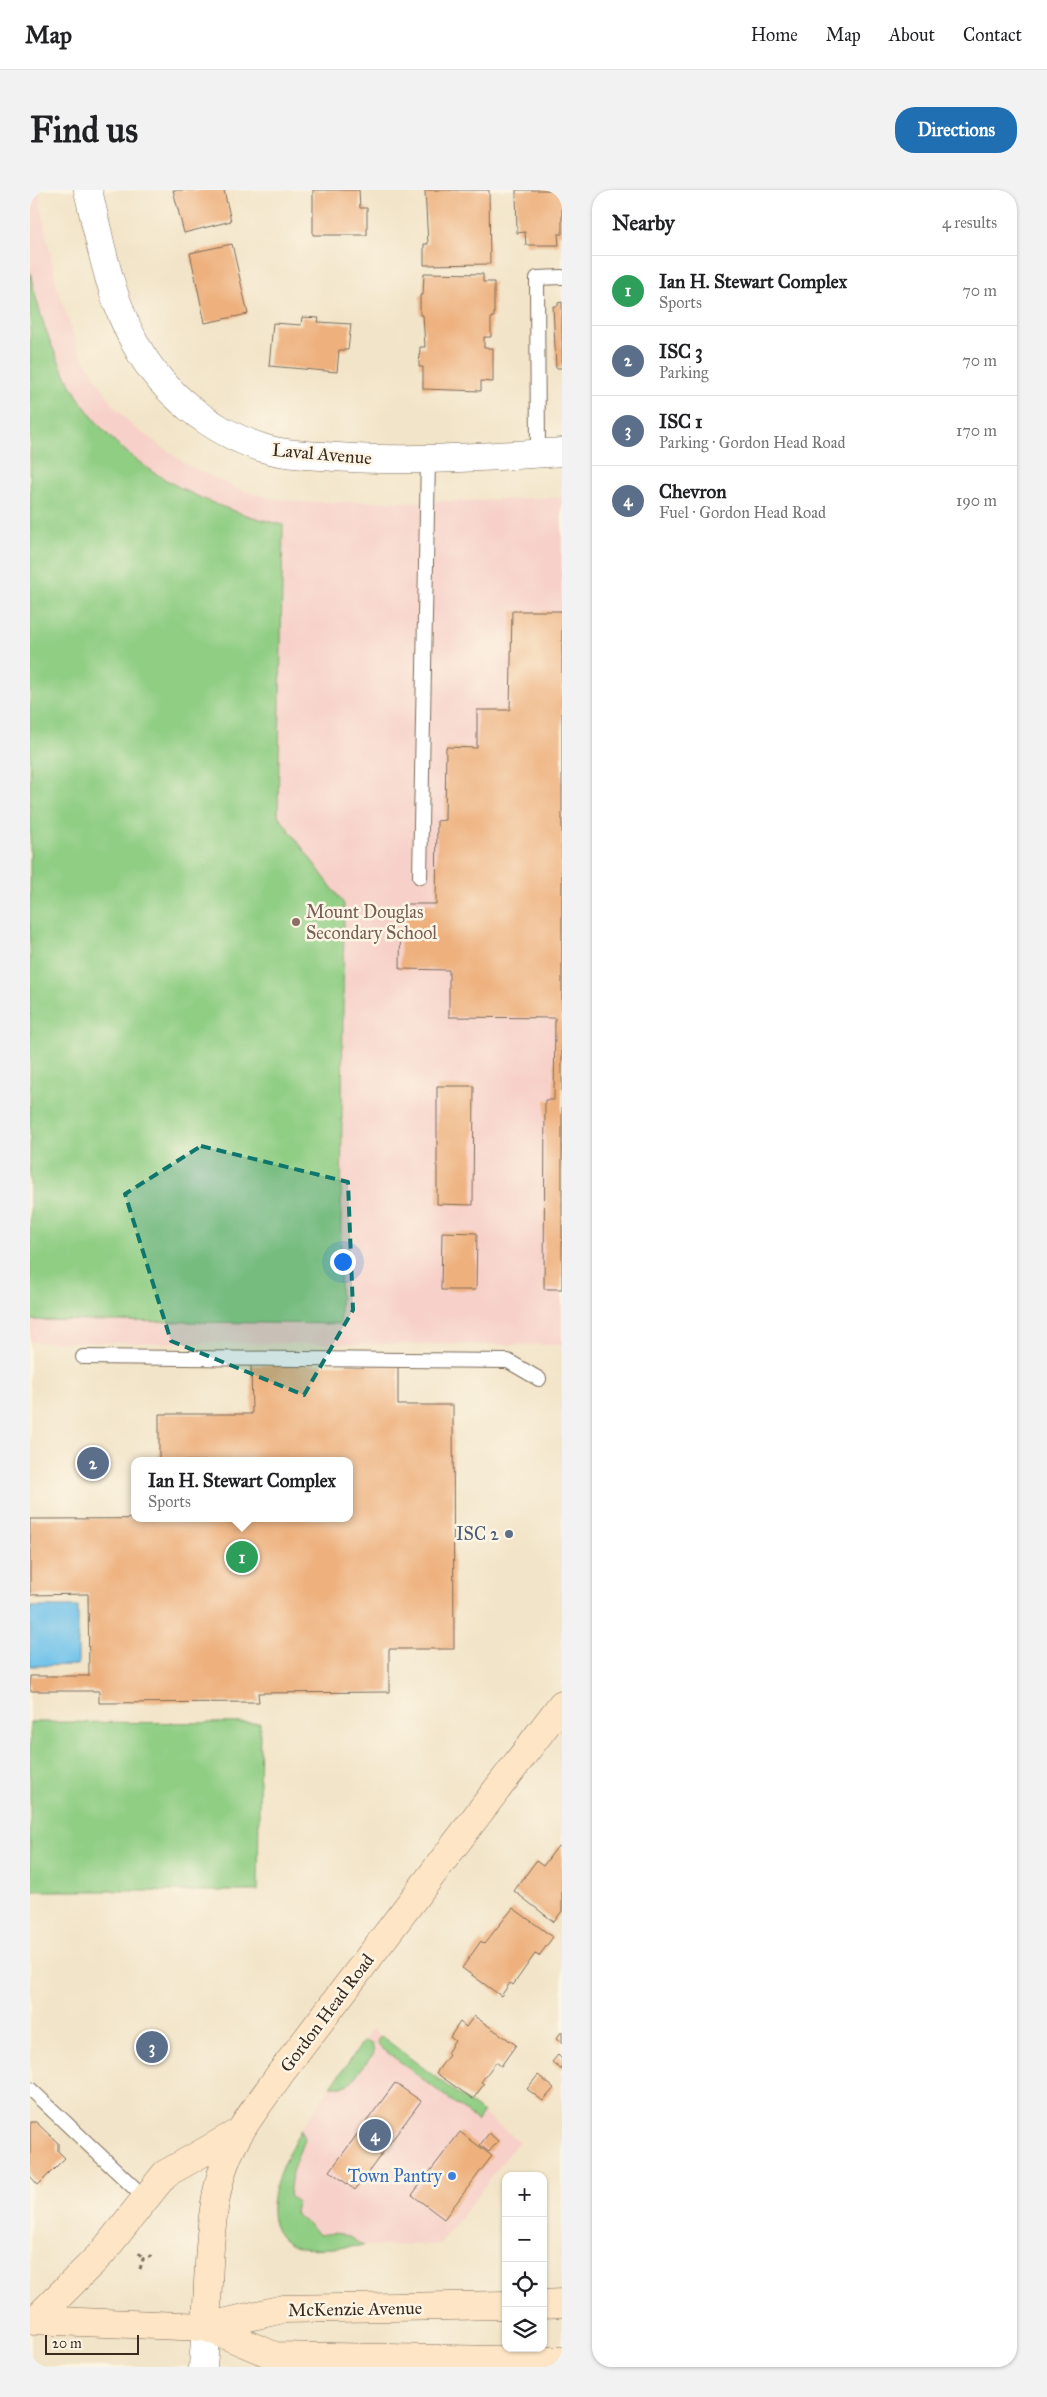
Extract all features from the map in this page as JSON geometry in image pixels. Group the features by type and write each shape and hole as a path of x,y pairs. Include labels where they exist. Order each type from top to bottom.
{"main road":[{"name":"Gordon Head Road","path":"206,2327 216,2203 225,2164 239,2132 280,2074 562,1704"},
{"path":"32,2320 102,2253 166,2174 239,2132"},
{"path":"547,2304 562,2303"},
{"name":"McKenzie Avenue","path":"32,2320 206,2327 283,2309 502,2305"},
{"name":"McKenzie Avenue","path":"206,2327 275,2356 562,2361"}],"street":[{"name":"Laval Avenue","path":"88,190 120,312 136,347 155,373 181,400 233,436 264,449 347,458 428,459 550,453"},
{"name":"Gordon Head Road","path":"203,2367 206,2327"}],"lane":[{"path":"550,453 537,278 562,278"},
{"path":"420,877 428,459"},
{"path":"84,1358 508,1361 540,1379"},
{"path":"30,2089 145,2198"}],"path":[{"path":"140,2269 146,2257 154,2255"}],"highlighted area":[{"path":"201,1146 348,1182 353,1310 304,1395 171,1341 125,1194"}],"shaded area":[{"name":"Mount Douglas Secondary School","path":"30,190 38,190 56,283 78,349 113,405 134,427 189,466 241,490 269,498 301,502 467,501 562,497 562,1345 30,1342"},
{"path":"372,2029 519,2141 440,2244 300,2248 283,2240 273,2224 272,2204 276,2185 301,2129"}],"green space":[{"path":"30,271 46,330 62,368 82,403 112,439 133,457 180,487 230,510 283,525 278,815 344,904 340,1324 30,1320"},
{"path":"30,1722 260,1723 258,1891 30,1891"},
{"path":"381,2036 483,2113 478,2121 379,2046 377,2041"},
{"path":"364,2041 372,2044 374,2053 350,2083 344,2086 331,2086"},
{"path":"301,2129 304,2139 292,2172 289,2196 297,2202 295,2213 320,2235 343,2234 363,2246 324,2249 298,2247 283,2239 274,2225 272,2212 276,2183"}],"water":[{"path":"30,1607 78,1607 78,1665 30,1666"}],"building":[{"path":"173,190 224,190 231,221 184,233"},
{"path":"313,190 359,190 360,208 367,208 367,235 313,235"},
{"path":"425,190 489,190 490,264 424,265 424,244 428,244"},
{"path":"516,190 562,190 562,234 558,234 559,245 526,245 525,232 517,233"},
{"path":"232,244 248,314 205,323 190,253"},
{"path":"424,273 483,274 483,282 494,282 494,317 491,317 491,337 484,337 484,348 493,348 493,382 481,381 481,391 423,389 423,367 419,367 420,347 425,347 423,315 420,315 420,295 423,295"},
{"path":"562,302 562,368 556,368 553,306 558,306 558,303"},
{"path":"302,317 319,318 318,322 351,324 348,350 339,350 337,372 269,366 273,323 301,325"},
{"path":"512,611 562,611 562,1289 544,1289 545,1100 554,1100 555,1018 449,1017 449,970 400,969 401,904 436,904 437,821 445,820 446,747 477,748 477,710 510,710"},
{"path":"437,1086 474,1086 473,1205 437,1204"},
{"path":"442,1232 477,1233 476,1290 441,1290"},
{"path":"398,1364 398,1405 453,1405 454,1649 389,1649 389,1692 258,1693 259,1702 99,1703 99,1691 30,1691 30,1676 89,1676 88,1594 30,1595 30,1519 131,1519 131,1522 353,1522 353,1457 159,1457 159,1414 252,1414 251,1365"},
{"path":"558,1846 562,1848 562,1911 554,1922 514,1891 536,1861 543,1866"},
{"path":"513,1908 553,1937 539,1956 535,1954 513,1985 510,1983 501,1996 462,1968 481,1941 484,1944"},
{"path":"474,2016 516,2045 501,2066 496,2062 481,2082 484,2084 473,2099 436,2073 449,2055 447,2053 455,2041 450,2037 460,2022 466,2027"},
{"path":"562,2031 562,2043 556,2039"},
{"path":"558,2055 562,2059 562,2070 552,2062"},
{"path":"538,2075 554,2088 543,2101 527,2089"},
{"path":"395,2083 421,2101 355,2190 330,2171"},
{"path":"30,2122 36,2122 58,2143 58,2151 65,2158 38,2185 30,2176"},
{"name":"Town Pantry","path":"460,2132 492,2156 444,2219 412,2195"},
{"path":"489,2133 498,2141 489,2152 480,2145"}],"place":[{"name":"Mount Douglas Secondary School","path":"296,922"},
{"name":"ISC 3","path":"93,1463"},
{"name":"ISC 2","path":"509,1534"},
{"name":"Ian H. Stewart Complex","path":"242,1557"},
{"name":"ISC 1","path":"152,2047"},
{"name":"Chevron","path":"375,2135"},
{"name":"Town Pantry","path":"452,2176"}]}
